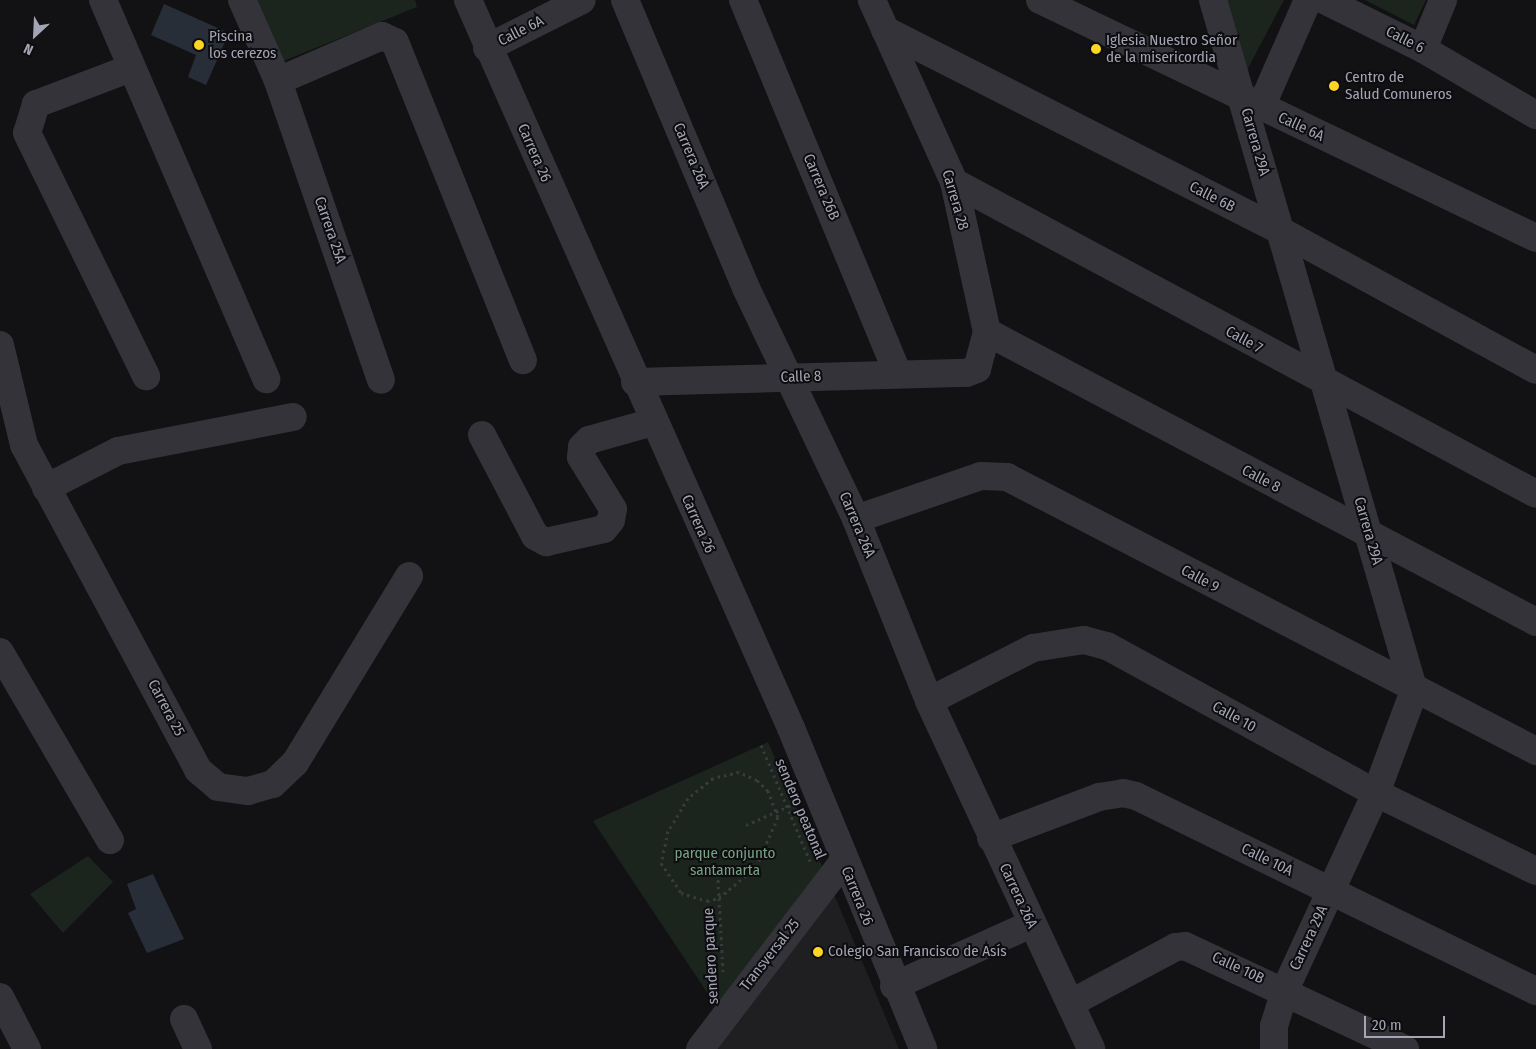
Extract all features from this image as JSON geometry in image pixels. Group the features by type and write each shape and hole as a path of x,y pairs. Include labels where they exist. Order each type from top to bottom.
{"street":[{"path":"103,0 266,379"},
{"name":"Carrera 25A","path":"242,0 278,80 381,380"},
{"name":"Carrera 26","path":"468,0 487,48 791,728 843,862 894,986 923,1049"},
{"name":"Calle 6A","path":"487,48 582,0"},
{"name":"Carrera 26A","path":"625,0 788,378 856,519 929,701 1031,924 1071,1003 1091,1049"},
{"name":"Carrera 26B","path":"743,0 898,374"},
{"name":"Carrera 28","path":"872,0 954,182 987,332 980,362 966,373"},
{"name":"Calle 6A","path":"1040,0 1251,103 1536,238"},
{"name":"Carrera 29A","path":"1213,0 1251,103 1281,231 1414,691 1376,793 1285,990 1274,1026 1274,1049"},
{"name":"Carrera 29A","path":"1251,103 1308,0"},
{"name":"Calle 6","path":"1324,0 1423,49 1536,115"},
{"path":"1423,49 1443,0"},
{"name":"Calle 6B","path":"885,30 1281,231 1536,370"},
{"path":"278,80 382,36 395,42 524,360"},
{"path":"131,68 36,104 27,133 146,376"},
{"name":"Calle 7","path":"954,182 1325,384 1536,494"},
{"name":"Calle 8","path":"987,332 1369,537 1536,622"},
{"name":"Carrera 25","path":"0,345 6,414 198,770 218,787 248,791 273,784 295,763 409,576"},
{"name":"Calle 8","path":"636,382 966,373"},
{"path":"46,488 118,451 293,418"},
{"path":"482,435 535,536 546,542 604,529 611,520 613,509 581,457 582,447 590,440 653,422"},
{"name":"Calle 9","path":"856,519 981,476 1007,477 1414,691 1536,751"},
{"name":"Calle 10","path":"929,701 1033,648 1084,640 1134,659 1376,793 1536,871"},
{"path":"0,652 110,840"},
{"name":"Calle 10A","path":"992,838 1099,797 1123,792 1536,991"},
{"name":"Transversal 25","path":"700,1049 725,1013 843,862"},
{"path":"894,986 1031,924"},
{"name":"Calle 10B","path":"1071,1003 1176,946 1194,948 1405,1049"},
{"path":"0,997 27,1049"},
{"path":"184,1019 198,1049"}],"path":[{"name":"sendero peatonal","path":"761,745 789,806 813,869"},
{"name":"sendero parque","path":"740,772 757,780 777,812 774,835 756,867 719,898 692,899 673,886 665,874 661,863 665,840 679,810 700,785 740,772"},
{"path":"746,825 789,806"},
{"name":"sendero parque","path":"717,868 725,1013"}],"shaded area":[{"name":"Piscina los cerezos","path":"164,4 229,33 206,85 188,77 196,55 151,35"},
{"path":"153,874 184,939 147,953 128,913 136,909 127,884"},
{"name":"Colegio San Francisco de Asís","path":"828,880 899,1049 710,1049"}],"green space":[{"path":"250,0 415,0 417,7 276,64"},
{"path":"1226,0 1284,0 1246,72"},
{"path":"1365,0 1426,0 1414,25"},
{"name":"parque conjunto santamarta","path":"768,742 828,880 728,1024 593,821"},
{"path":"88,856 113,882 63,933 30,894"}],"place":[{"name":"Piscina los cerezos","path":"199,45"},
{"name":"Iglesia Nuestro Señor de la misericordia","path":"1096,49"},
{"name":"Centro de Salud Comuneros","path":"1334,86"},
{"name":"Colegio San Francisco de Asís","path":"818,952"}]}
